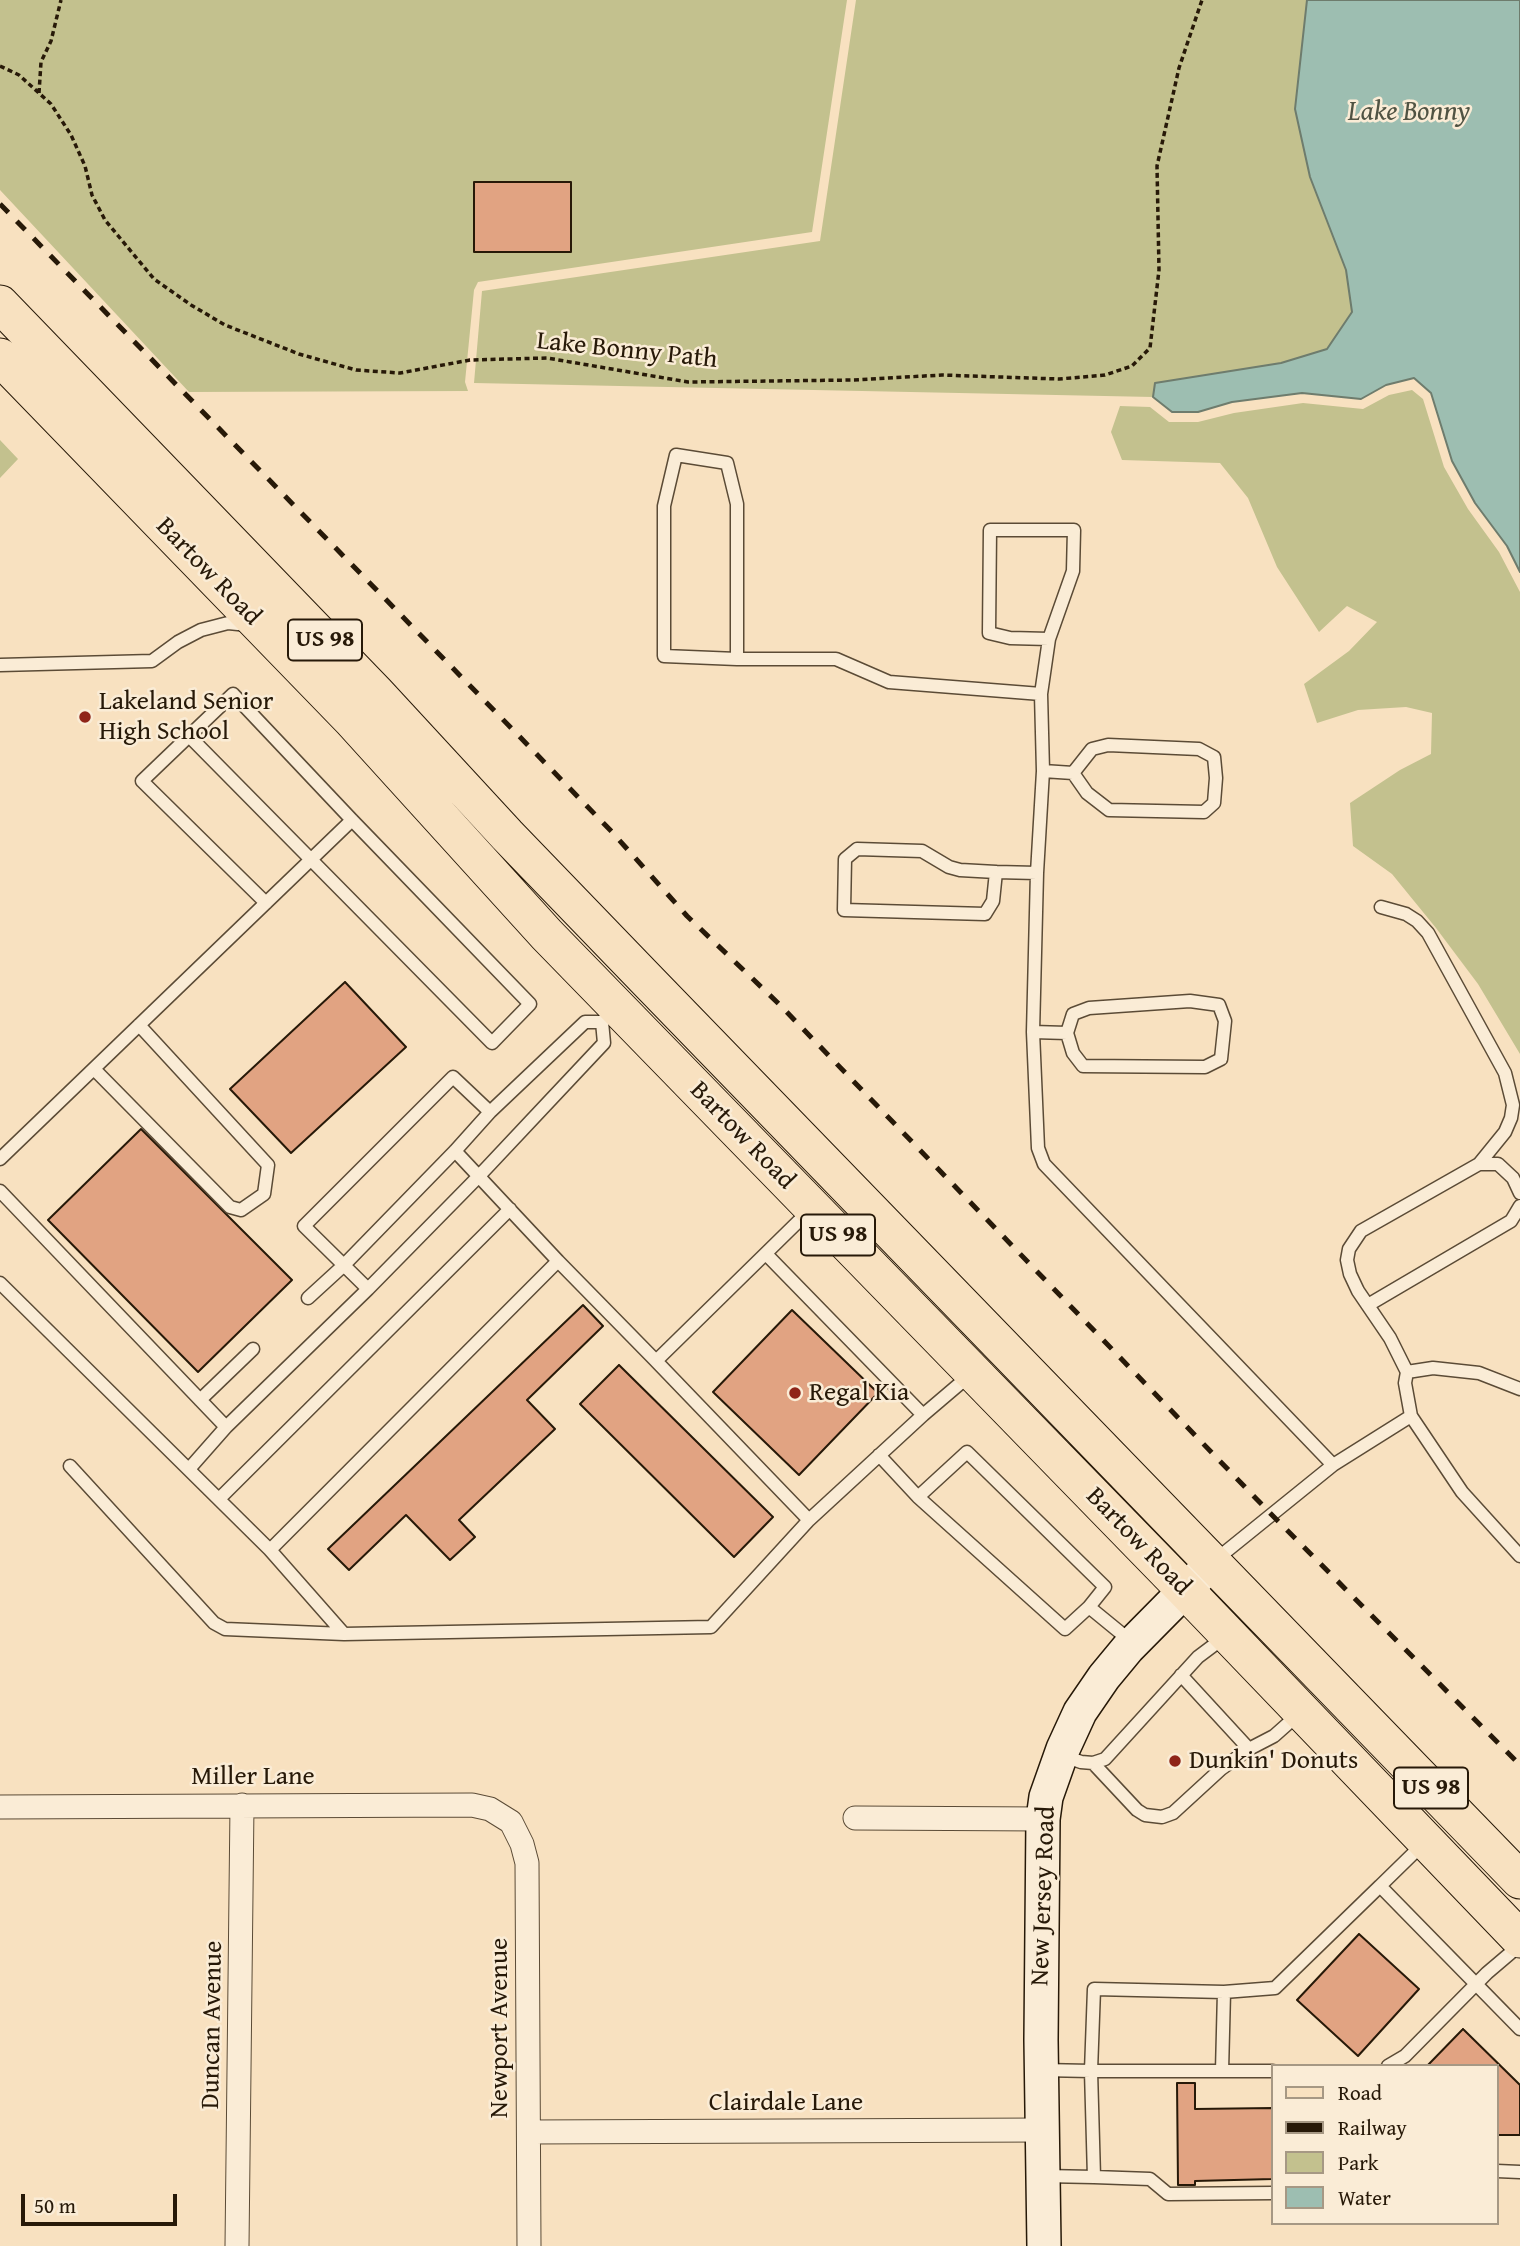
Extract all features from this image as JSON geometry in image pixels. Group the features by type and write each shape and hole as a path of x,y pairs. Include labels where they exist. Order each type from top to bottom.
{"main road":[{"name":"Bartow Road","path":"0,304 375,692 646,979 1520,1880"},
{"name":"Bartow Road","path":"0,357 351,719 610,1015 812,1208 1228,1634 1520,1939"}],"street":[{"path":"610,1015 646,979"},
{"name":"New Jersey Road","path":"1044,2246 1043,1819 1046,1797 1060,1755 1080,1713 1104,1677 1133,1643 1213,1562"},
{"name":"Duncan Avenue","path":"237,2246 242,1805"},
{"name":"Miller Lane","path":"0,1807 472,1805 490,1808 503,1817"},
{"name":"Newport Avenue","path":"503,1817 511,1822 522,1844 527,1863 529,2246"},
{"path":"855,1818 1043,1819"},
{"name":"Clairdale Lane","path":"528,2132 1043,2130"}],"lane":[{"path":"737,659 737,504 727,463 676,455 664,506 664,656 737,659 836,659 889,682 1041,694"},
{"path":"1049,639 1010,638 989,633 990,530 1074,530 1073,571 1049,639 1041,694 1043,771 1033,1032 1038,1148 1044,1164 1333,1465"},
{"path":"0,664 152,661 178,642 201,630 228,623 243,623 262,628"},
{"path":"190,736 492,1043 530,1004 233,694 142,781 266,902"},
{"path":"1043,771 1073,774 1087,793 1109,810 1203,812 1214,803 1214,757 1199,749 1108,745 1092,749 1073,774"},
{"path":"0,1159 352,820"},
{"path":"996,872 993,901 985,914 844,910 845,859 857,849 922,851 949,867 960,870 1037,873"},
{"path":"1381,907 1406,914 1428,933 1505,1073 1513,1105 1505,1132 1479,1164 1361,1231 1349,1250 1347,1260 1350,1274 1391,1338 1407,1372 1405,1383 1411,1416 1462,1492 1520,1556"},
{"path":"1190,1001 1219,1005 1225,1021 1221,1059 1205,1067 1083,1066 1073,1053 1067,1033 1073,1014 1089,1007 1190,1001"},
{"path":"188,1469 226,1427 369,1289 604,1043 610,1015 585,1022 490,1112 455,1151 308,1298"},
{"path":"94,1069 230,1207 241,1210 264,1194 268,1165 139,1025"},
{"path":"1033,1032 1067,1033"},
{"path":"369,1289 342,1266 304,1226 453,1077 490,1112"},
{"path":"455,1151 809,1520"},
{"path":"1479,1164 1498,1164 1513,1178 1520,1193"},
{"path":"0,1191 226,1427"},
{"path":"1368,1305 1511,1221 1520,1206"},
{"path":"656,1361 812,1208"},
{"path":"219,1499 510,1209"},
{"path":"766,1254 923,1415"},
{"path":"270,1550 558,1261"},
{"path":"0,1283 270,1550 344,1634"},
{"path":"201,1400 253,1349"},
{"path":"1407,1372 1433,1368 1479,1373 1520,1388"},
{"path":"70,1466 214,1623 225,1629 344,1634 710,1628 809,1520 972,1373"},
{"path":"1213,1562 1333,1465 1411,1416"},
{"path":"880,1455 918,1497 1065,1629 1089,1607 1105,1587 967,1452 918,1497"},
{"path":"1089,1607 1133,1643"},
{"path":"1060,1755 1093,1763 1105,1759 1198,1657 1228,1634"},
{"path":"1181,1675 1249,1749"},
{"path":"1093,1763 1137,1810 1145,1815 1162,1817 1173,1813 1221,1769 1249,1749 1274,1736 1302,1712"},
{"path":"1094,2176 1091,2071 1094,1989 1224,1992 1275,1987 1426,1841"},
{"path":"1380,1886 1520,2029"},
{"path":"1391,2064 1405,2056 1476,1984 1520,1945"},
{"path":"1223,2071 1224,1992"},
{"path":"1042,2070 1272,2071"},
{"path":"1499,2171 1520,2172"},
{"path":"1044,2176 1150,2179 1168,2194 1272,2193"}],"path":[{"path":"39,93 41,62 51,41 61,0"},
{"name":"Lake Bonny Path","path":"0,66 19,75 51,104 71,135 85,166 92,195 104,220 154,279 225,325 299,355 356,370 400,373 470,360 547,358 688,382 853,380 942,375 1059,379 1105,375 1132,366 1150,348 1159,270 1157,166 1179,68 1202,0"}],"green space":[{"path":"0,0 847,0 812,232 478,282 474,290 465,382 468,391 189,392 0,190"},
{"path":"856,0 1307,0 1295,109 1310,177 1346,270 1352,311 1327,349 1281,363 1155,383 1153,397 474,383 482,291 820,241"},
{"path":"1412,390 1423,399 1444,467 1468,509 1499,552 1520,592 1520,1054 1478,984 1436,928 1392,874 1353,846 1350,803 1400,770 1431,754 1432,713 1406,707 1358,710 1317,723 1304,684 1349,651 1377,622 1347,606 1319,632 1277,567 1248,498 1220,463 1122,460 1111,432 1120,406 1150,407 1169,422 1198,422 1234,413 1303,403 1363,409 1389,395"},
{"path":"0,440 18,459 0,478"}],"water":[{"name":"Lake Bonny","path":"1307,0 1520,0 1520,572 1507,546 1475,503 1452,461 1431,393 1414,378 1386,385 1361,399 1302,393 1232,402 1198,412 1172,412 1153,397 1155,383 1281,363 1327,349 1352,312 1346,270 1310,177 1295,109"}],"building":[{"path":"474,182 571,182 571,252 474,252"},
{"path":"345,982 406,1047 291,1153 230,1089"},
{"path":"141,1129 292,1280 198,1372 48,1220"},
{"path":"583,1305 603,1326 527,1400 555,1429 459,1520 475,1537 450,1560 406,1515 349,1570 328,1549"},
{"name":"Regal Kia","path":"792,1310 878,1393 799,1475 713,1392"},
{"path":"619,1365 773,1517 734,1557 580,1404"},
{"path":"1359,1934 1419,1989 1358,2056 1297,2000"},
{"path":"1463,2029 1499,2064 1429,2064"},
{"path":"1499,2064 1520,2085 1520,2135 1499,2135"},
{"path":"1177,2083 1195,2083 1195,2109 1272,2108 1272,2179 1195,2181 1195,2185 1178,2185"}],"railway":[{"path":"0,204 612,832 687,916 779,1004 1271,1514 1520,1765"}],"place":[{"name":"Lakeland Senior High School","path":"85,717"},
{"name":"Regal Kia","path":"795,1393"},
{"name":"Dunkin' Donuts","path":"1175,1761"}]}
